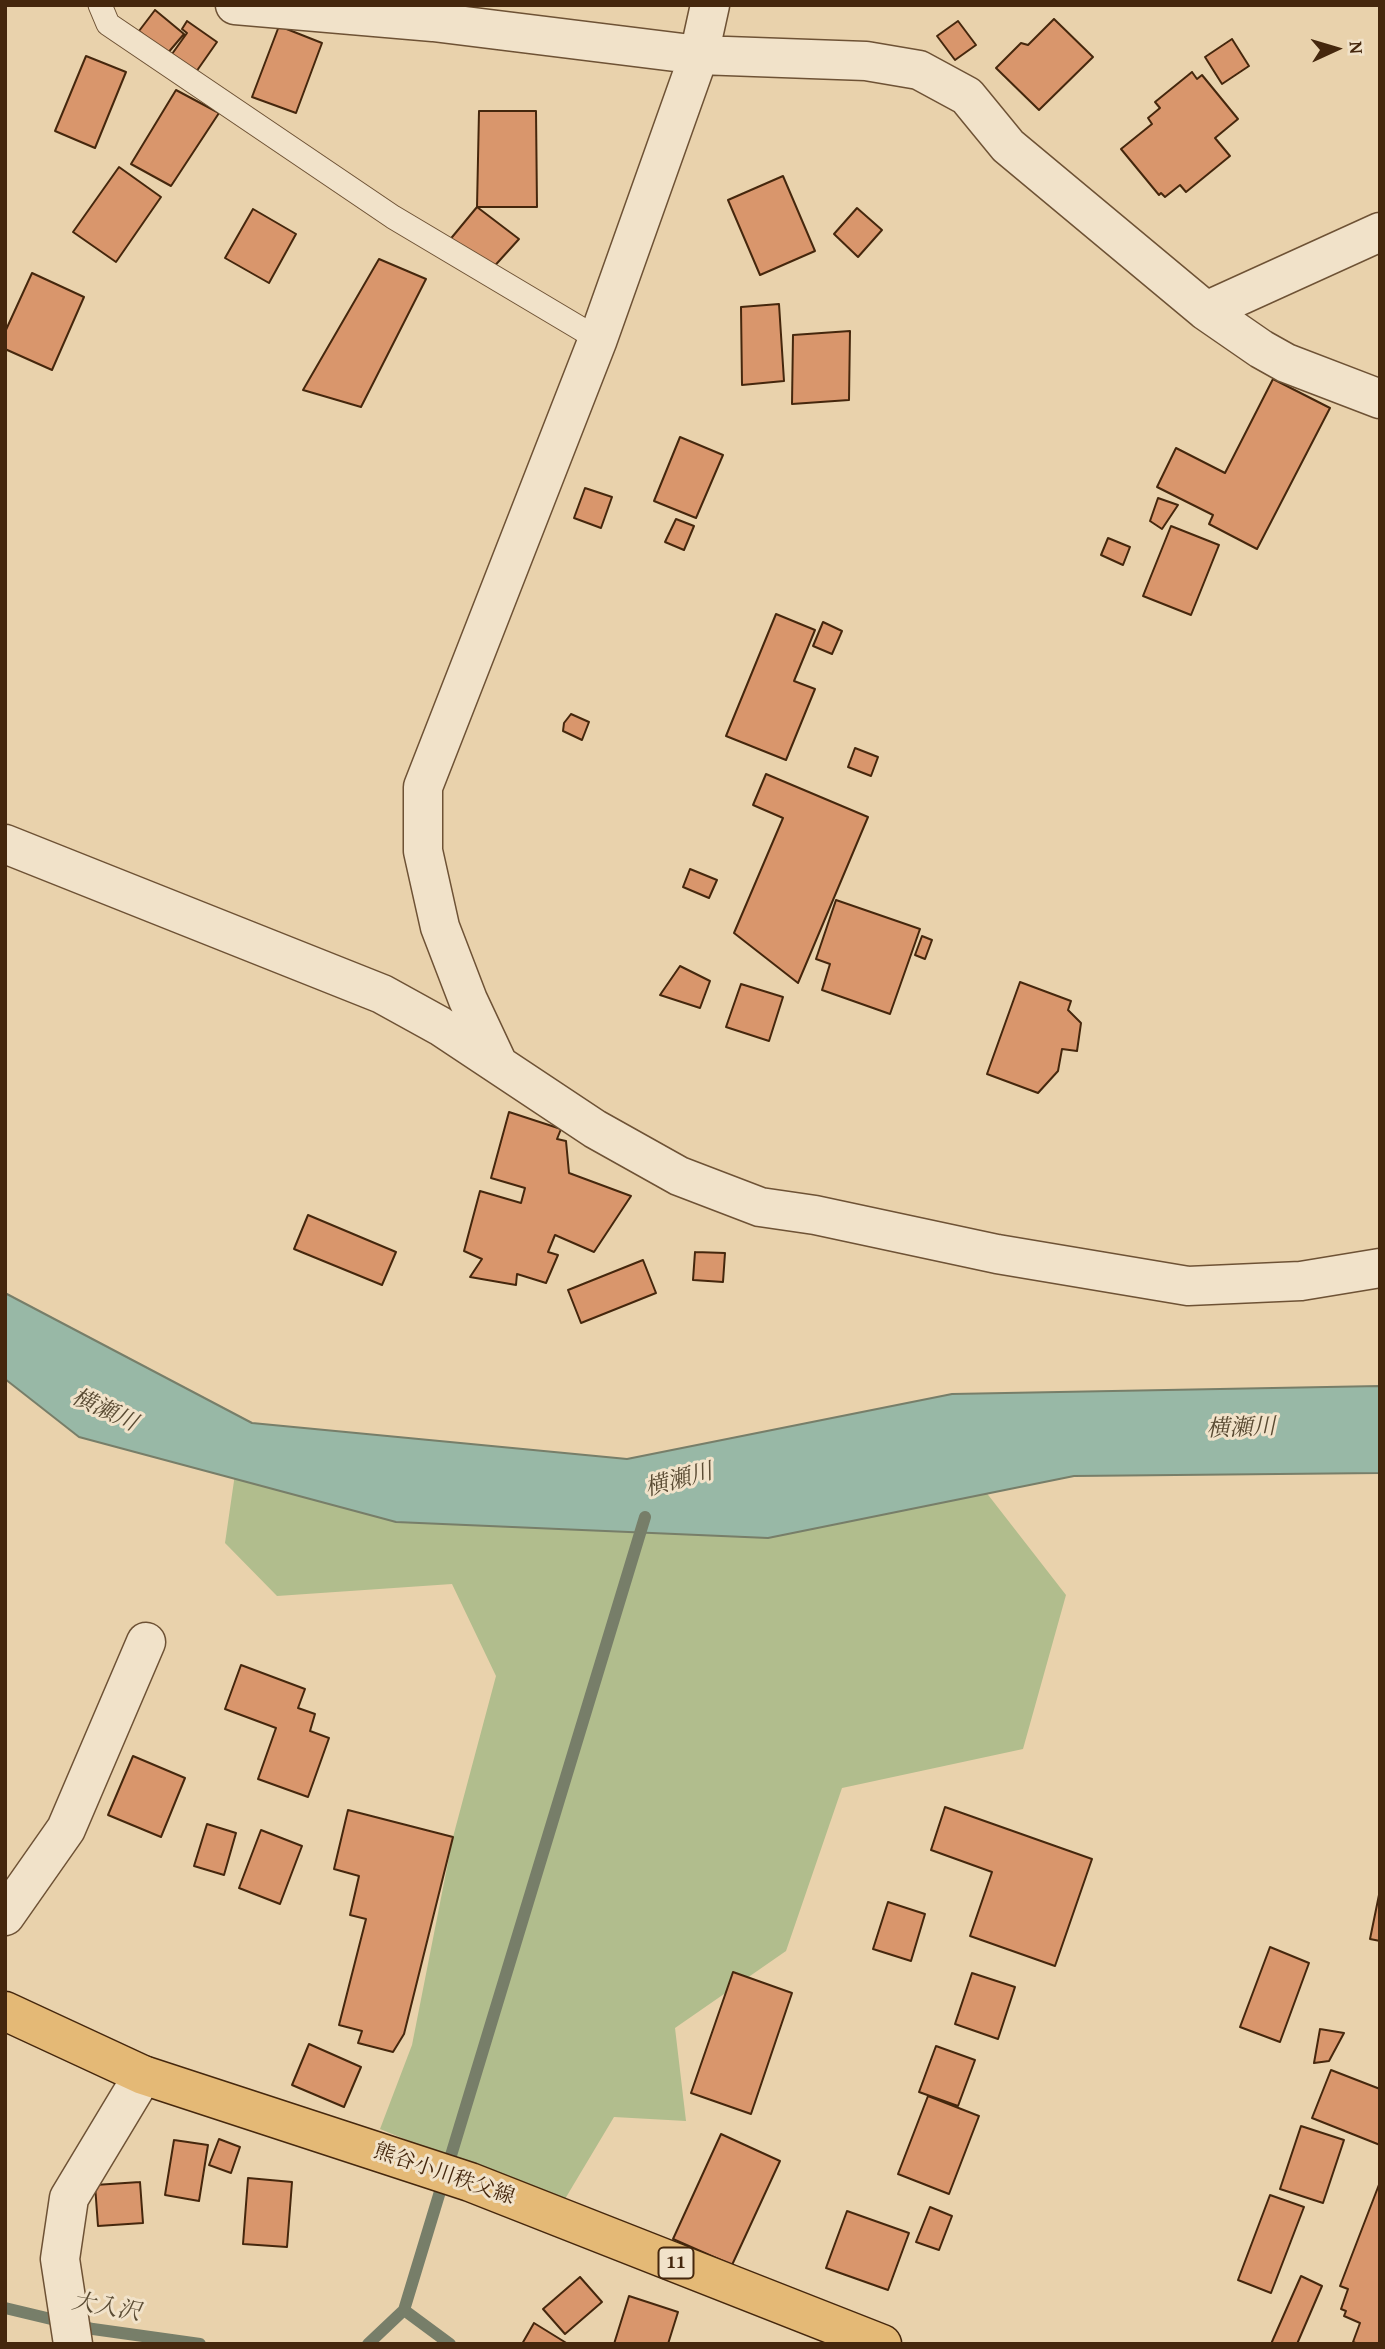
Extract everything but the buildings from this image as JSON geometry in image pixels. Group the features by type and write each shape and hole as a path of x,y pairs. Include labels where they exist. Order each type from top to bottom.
{"main road":[{"name":"熊谷小川秩父線","path":"5,2011 143,2075 470,2182 882,2344"}],"street":[{"path":"235,5 433,22 699,55 866,61 919,70 967,96 1008,146 1206,311 1286,363 1380,399"},
{"path":"498,1064 468,1000 440,927 423,850 423,787 598,339 699,55 710,5"},
{"path":"1206,311 1380,232"},
{"path":"5,844 382,994 440,1026 595,1129 679,1176 760,1207 815,1215 997,1254 1188,1286 1301,1281 1380,1268"},
{"path":"5,1916 66,1829 146,1642"},
{"path":"73,2344 60,2259 69,2198 143,2075"}],"lane":[{"path":"100,5 108,24 393,217 598,339"}],"green space":[{"path":"235,1474 982,1487 1066,1595 1023,1749 842,1788 786,1951 675,2028 686,2121 614,2117 562,2204 380,2129 412,2045 453,1837 496,1676 452,1584 277,1596 225,1543"}],"water":[{"name":"横瀬川","path":"5,1293 252,1423 627,1459 952,1394 1380,1386 1380,1473 1074,1476 768,1538 396,1522 79,1437 5,1379"}],"waterway":[{"path":"368,2344 404,2310 645,1517"},
{"name":"大入沢","path":"5,2308 93,2329 200,2344"},
{"path":"404,2310 450,2344"}]}
